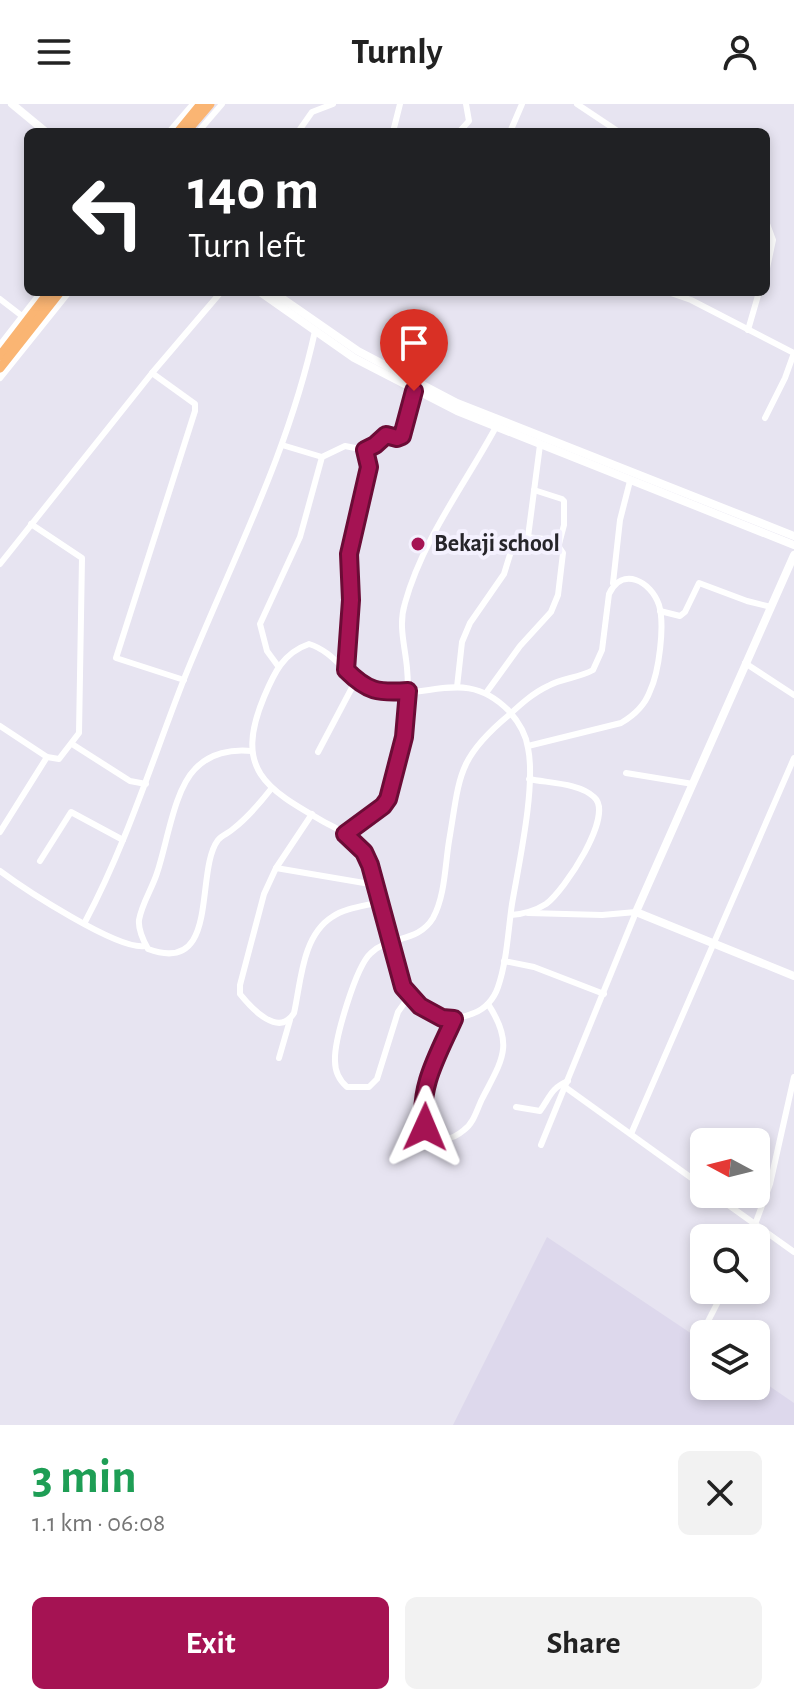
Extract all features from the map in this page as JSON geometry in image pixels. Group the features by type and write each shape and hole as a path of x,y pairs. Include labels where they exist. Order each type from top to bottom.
{"main road":[{"path":"12,104 41,128"},
{"path":"181,128 201,104"},
{"path":"189,128 210,104"},
{"path":"25,114 48,128"},
{"path":"0,356 46,296"},
{"path":"0,368 57,296"},
{"path":"266,296 354,358 414,391 669,492 789,535 794,545"},
{"path":"279,296 358,351 497,424 630,481 669,492"},
{"path":"789,535 793,557 636,912 794,976"}],"street":[{"path":"172,128 193,104"},
{"path":"201,128 222,104"},
{"path":"301,128 312,112 333,104"},
{"path":"394,128 400,104"},
{"path":"463,128 469,121 466,104"},
{"path":"512,128 522,104"},
{"path":"577,104 613,128"},
{"path":"770,232 773,240 770,254"},
{"path":"0,345 38,296"},
{"path":"0,378 66,296"},
{"path":"0,564 218,296"},
{"path":"680,296 794,353 765,418"},
{"path":"748,330 758,296"},
{"path":"0,299 22,316"},
{"path":"85,922 114,866 184,680 272,476 304,381 315,331"},
{"path":"152,373 195,404 195,411 116,658 184,680"},
{"path":"282,445 322,457 345,446 365,450 386,435 402,436 414,391"},
{"path":"345,834 388,799 404,737 408,691 401,619 410,586 421,557 497,424"},
{"path":"528,537 540,445"},
{"path":"346,670 351,600 349,554 369,467 365,450"},
{"path":"278,666 267,651 260,624 300,537 322,457"},
{"path":"410,995 398,1012 377,1079 369,1087 347,1087 340,1080 334,1056 356,977 370,954 389,943 422,932 435,915 463,766 471,751 511,713 545,687 589,673 597,667 613,586 620,520 630,481"},
{"path":"534,490 564,501 564,525 559,544"},
{"path":"0,726 47,757 59,759 79,733 82,558 31,524"},
{"path":"457,687 462,642 470,623 504,574 512,548 518,539 528,537 554,540 563,553 558,595 551,612 520,646 486,693"},
{"path":"528,746 604,728 632,716 650,691 657,661 660,611 654,594 638,580 622,579 613,586"},
{"path":"660,611 680,616 699,583 771,607"},
{"path":"309,644 331,655 369,689 408,691 466,686 486,693 511,713 522,729 528,746 529,779 498,989 482,1010 454,1019 432,1014 403,987 364,852 345,834 271,789 255,763 252,751 255,721 278,666 296,648 309,644"},
{"path":"745,663 794,695"},
{"path":"318,752 356,680"},
{"path":"72,744 130,781 146,784"},
{"path":"252,751 239,749 221,753 205,760 190,775 140,918 139,930 145,946 150,950 170,953 184,950 192,944 200,923 212,855 219,838 234,829 271,789"},
{"path":"0,832 47,757"},
{"path":"631,1134 794,758"},
{"path":"626,773 693,784"},
{"path":"528,913 547,903 571,875 599,821 601,810 594,796 584,791 529,779"},
{"path":"40,861 71,812 123,840"},
{"path":"290,1020 273,1022 262,1016 240,994 240,985 264,894 276,868 312,814"},
{"path":"276,868 376,885"},
{"path":"0,871 22,888 123,943 145,946"},
{"path":"279,1058 294,1013 306,957 316,934 335,915 380,902"},
{"path":"511,915 636,912 541,1145"},
{"path":"504,961 534,967 604,994"},
{"path":"454,1019 422,1100 425,1127 431,1135 441,1138 453,1137 471,1122 503,1057 499,1020 488,1004"},
{"path":"757,1224 770,1184 794,1077"},
{"path":"516,1107 540,1111 556,1086 567,1084 690,1177"},
{"path":"732,1208 753,1224"},
{"path":"770,1236 794,1252"}],"shaded area":[{"path":"547,1237 690,1333 690,1400 770,1400 770,1387 794,1403 794,1425 453,1425"}],"place":[{"name":"Bekaji school","path":"418,544"}],"route":[{"path":"414,391 402,436 383,436 365,450 369,467 349,554 351,600 346,670 369,689 408,691 404,737 388,799 345,834 364,852 370,865 403,987 432,1014 454,1019 422,1100 425,1127"}]}
